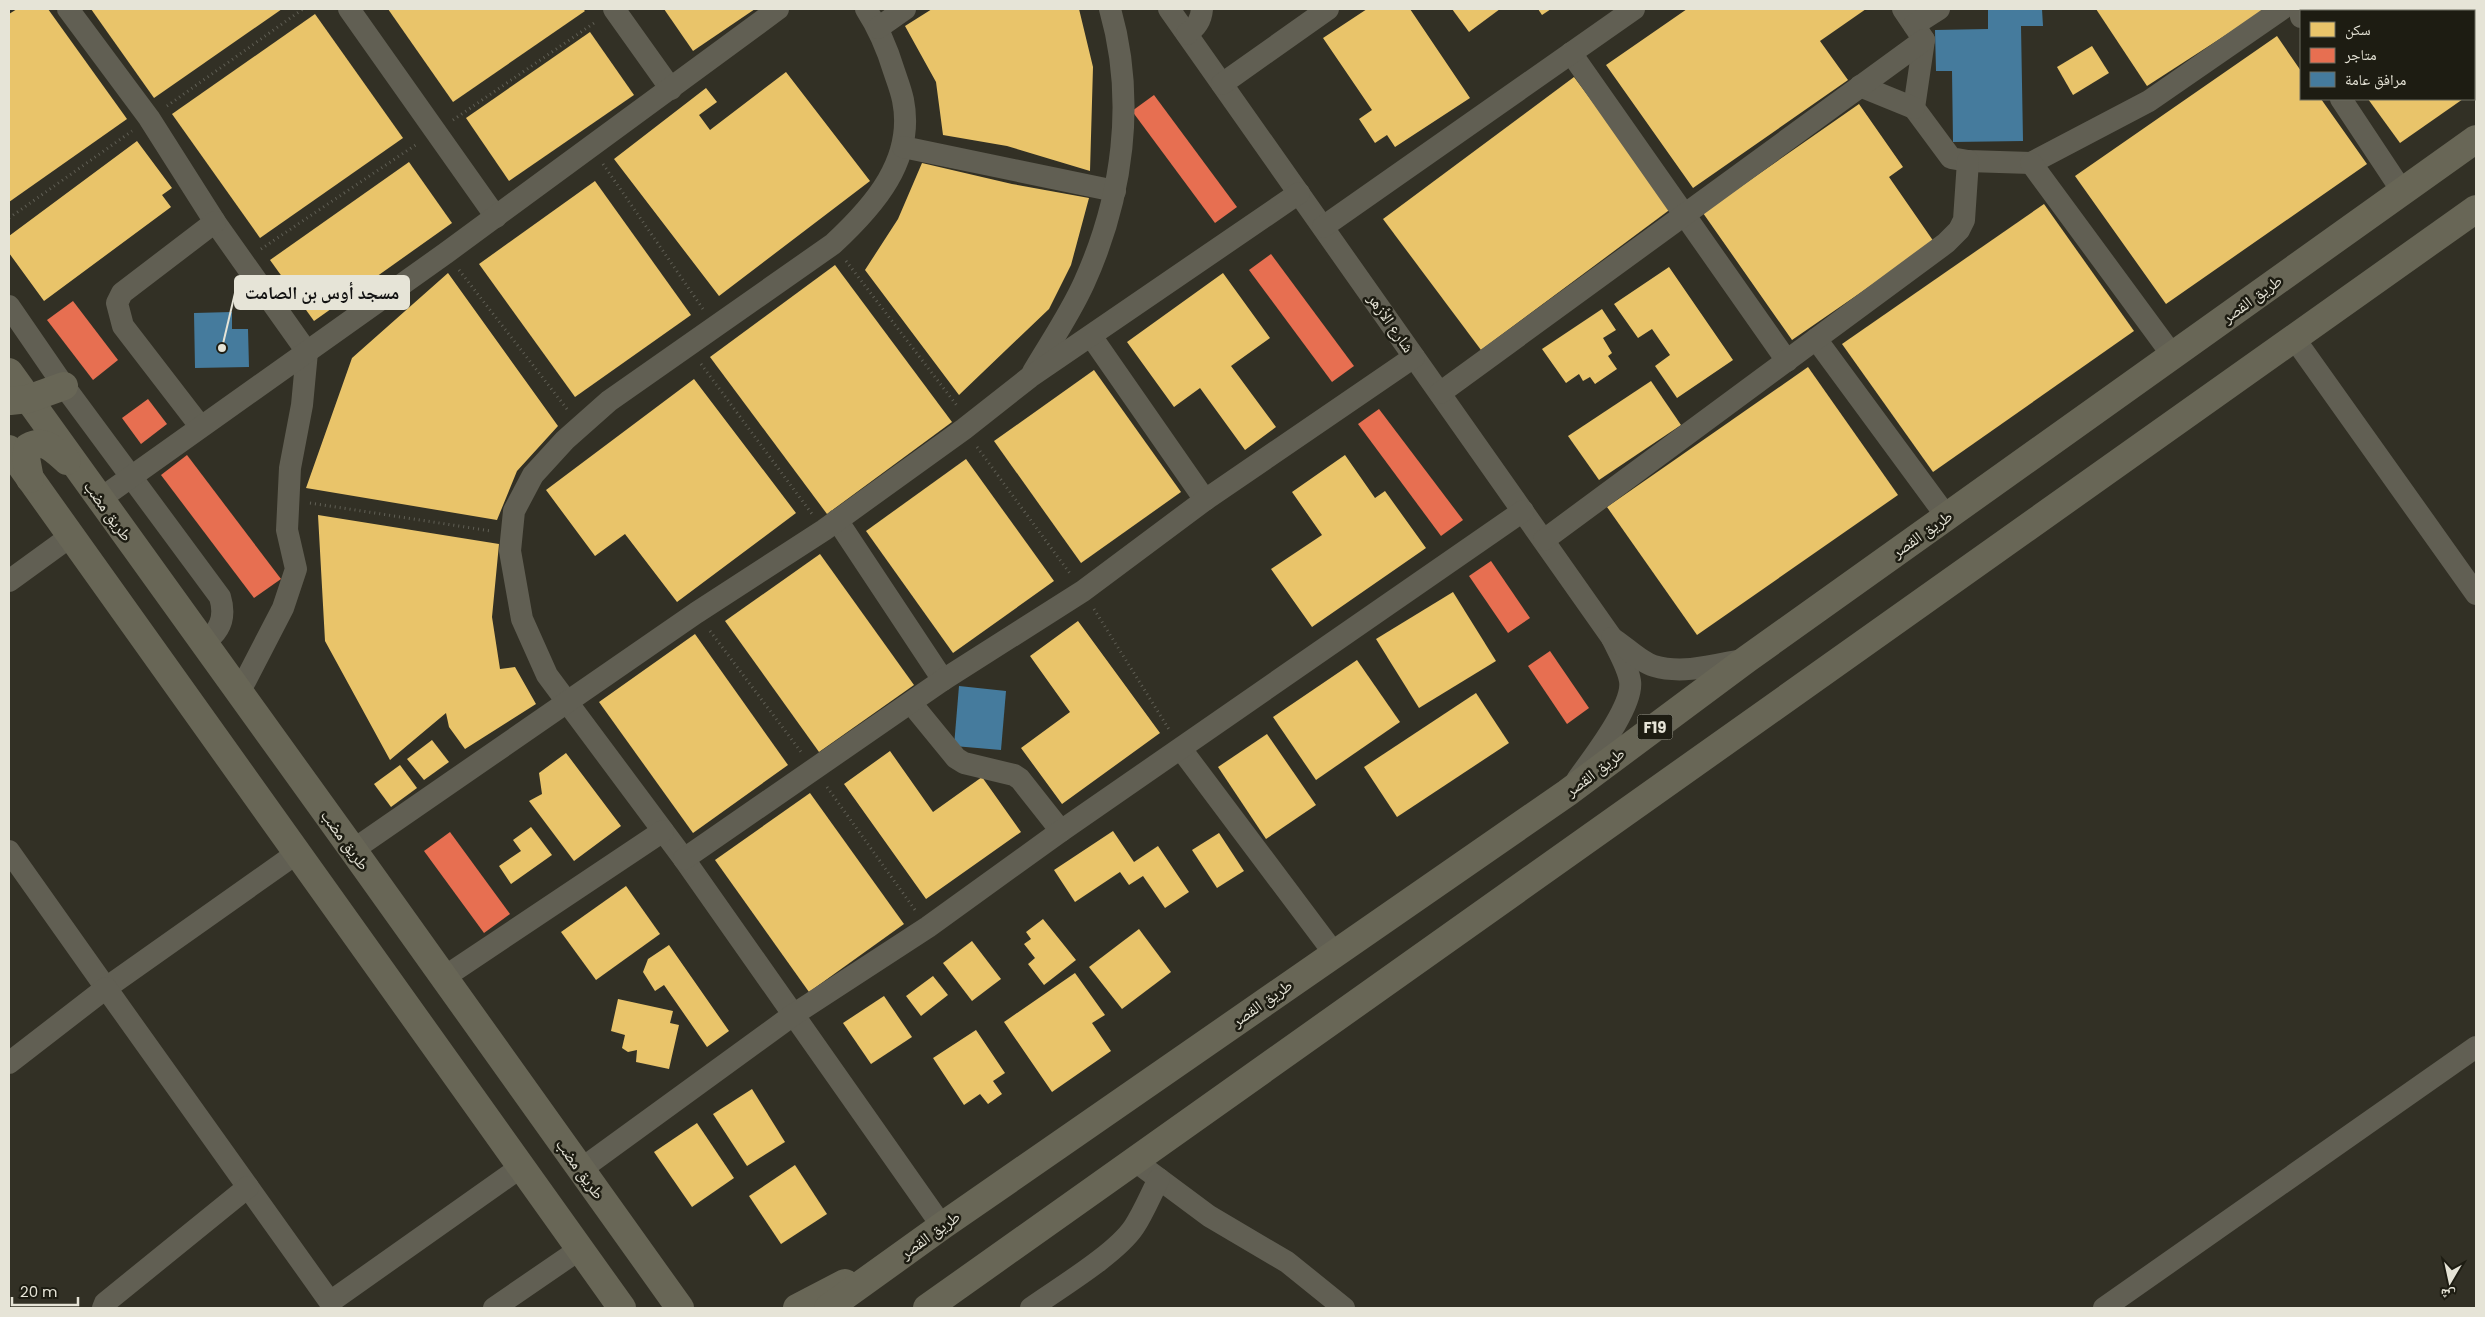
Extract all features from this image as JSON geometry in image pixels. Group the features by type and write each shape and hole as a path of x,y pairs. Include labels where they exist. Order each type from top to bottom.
{"main road":[{"name":"طريق القصر","path":"828,1308 942,1226 1567,793 1747,659 2476,139"},
{"path":"926,1308 2476,209"},
{"name":"طريق مضب","path":"9,372 18,400 81,473 353,850 580,1170 678,1303"},
{"path":"18,400 64,386"},
{"path":"30,479 26,458 28,447 37,442 47,444 81,473"},
{"path":"9,449 622,1308"},
{"path":"797,1308 900,1256"}],"street":[{"path":"68,9 149,118 215,222 307,352 302,405 290,468 287,530 296,569 283,608 239,693"},
{"path":"349,9 496,217"},
{"path":"614,9 671,89"},
{"path":"100,499 496,217 778,9"},
{"path":"866,9 878,28 904,101 904,147 890,180 852,226 833,244 609,401 581,428 565,440 534,475 514,511 510,551 522,619 547,675 684,859 942,1226"},
{"path":"878,28 905,9"},
{"path":"1030,377 1083,284 1104,233 1115,191 1123,129 1124,98 1117,36 1110,9"},
{"name":"شارع الأزهر","path":"1169,9 1612,638 1630,682 1627,695 1616,725 1567,793"},
{"path":"1187,34 1196,27 1201,18 1202,9"},
{"path":"1222,84 1328,9"},
{"path":"1323,227 1634,9"},
{"path":"1440,393 1860,86 1914,25 1939,9"},
{"path":"1860,86 1914,108 1948,156 1968,161 2031,163 2149,101 2282,9"},
{"path":"1914,25 1914,108"},
{"path":"1571,53 1787,361"},
{"path":"2342,100 2402,191"},
{"path":"904,147 1115,191"},
{"path":"1544,540 1946,243 1959,230 1964,220 1968,161"},
{"path":"2031,163 2173,356"},
{"path":"353,850 696,612 831,525 967,426 1030,377 1299,193"},
{"path":"200,426 123,326 117,303 122,293 215,222"},
{"path":"9,306 64,386 220,598 222,611 220,626 216,633 203,643"},
{"path":"1091,336 1205,500"},
{"path":"2294,338 2476,594"},
{"path":"1816,339 1947,516"},
{"path":"684,859 943,680 1083,591 1205,500 1414,356"},
{"path":"580,1170 793,1015 928,927 1061,831 1523,511"},
{"path":"831,525 943,680"},
{"path":"9,581 71,536"},
{"name":"شارع الأزهر","path":"1612,638 1653,666 1672,669 1690,669 1747,659"},
{"path":"911,703 956,758 964,763 1014,775 1020,779 1061,831"},
{"path":"1181,748 1334,953"},
{"path":"443,978 663,830"},
{"path":"9,850 329,1306 521,1167"},
{"path":"9,1063 106,988 297,853"},
{"path":"2104,1308 2476,1047"},
{"path":"1135,1160 1209,1216 1287,1262 1344,1308"},
{"path":"1031,1308 1096,1262 1126,1237 1134,1227 1159,1178"},
{"path":"103,1308 105,1304 248,1188"},
{"path":"494,1308 580,1249"}],"path":[{"path":"9,218 303,9"},
{"path":"244,261 614,9"},
{"path":"591,147 715,326"},
{"path":"833,244 967,426 1083,591 1181,748"},
{"path":"446,253 581,428"},
{"path":"688,346 831,525"},
{"path":"289,500 512,534"},
{"path":"696,612 815,769 928,927"}],"building: سكن":[{"path":"17,9 48,9 127,119 9,202 9,14"},
{"path":"91,9 282,9 154,98"},
{"path":"388,9 583,9 585,11 453,102"},
{"path":"664,9 755,9 693,51"},
{"path":"932,9 1079,9 1093,67 1090,171 1007,146 943,135 936,82 905,26"},
{"path":"1367,9 1410,9 1470,98 1395,147 1387,135 1375,143 1359,119 1372,110 1323,38"},
{"path":"1452,9 1500,9 1469,32"},
{"path":"1538,9 1551,9 1542,15"},
{"path":"1687,9 1866,9 1820,41 1848,80 1693,188 1606,65"},
{"path":"2096,9 2266,9 2147,86"},
{"path":"2476,9 2476,90 2475,10 2317,10"},
{"path":"315,14 403,138 260,238 172,114"},
{"path":"590,32 634,95 509,181 466,118"},
{"path":"2277,36 2300,70 2300,100 2322,100 2367,164 2166,304 2075,176"},
{"path":"2092,46 2109,73 2073,95 2057,67"},
{"path":"786,72 870,181 719,296 614,159 706,88 717,102 699,115 710,130"},
{"path":"1574,77 1672,208 1481,350 1383,219"},
{"path":"2369,100 2462,100 2400,143"},
{"path":"1859,104 1903,167 1889,177 1934,242 1792,340 1703,213"},
{"path":"137,141 172,188 162,195 171,207 44,301 9,253 9,236"},
{"path":"409,162 452,223 314,321 270,260"},
{"path":"922,163 1012,184 1089,198 1071,265 1049,309 959,395 865,270 898,219"},
{"path":"595,181 691,315 575,397 479,264"},
{"path":"2044,204 2134,331 1933,472 1842,344"},
{"path":"835,265 952,422 827,514 710,357"},
{"path":"1669,267 1733,360 1677,398 1655,366 1670,355 1652,329 1638,338 1614,304"},
{"path":"448,273 558,426 517,471 497,520 306,488 352,358"},
{"path":"1223,273 1270,338 1231,366 1276,427 1245,450 1200,388 1174,407 1127,342"},
{"path":"1602,309 1616,330 1603,338 1612,353 1608,356 1617,369 1595,384 1590,377 1583,381 1579,374 1566,383 1542,349"},
{"path":"1808,367 1898,495 1697,635 1607,507"},
{"path":"1094,370 1181,492 1081,563 994,441"},
{"path":"694,379 796,513 677,602 625,534 595,556 546,490"},
{"path":"1651,381 1681,425 1599,480 1568,436"},
{"path":"1345,455 1375,498 1385,491 1426,548 1312,627 1271,569 1322,535 1292,492"},
{"path":"966,459 1054,581 953,653 866,531"},
{"path":"318,515 499,544 492,617 500,669 515,667 536,704 465,749 449,727 446,713 390,760 325,641"},
{"path":"820,554 914,685 819,752 725,621"},
{"path":"1453,592 1496,661 1419,708 1376,639"},
{"path":"1078,621 1160,733 1062,804 1021,748 1070,712 1030,656"},
{"path":"695,634 788,765 693,833 599,702"},
{"path":"1357,660 1400,722 1316,780 1273,717"},
{"path":"1476,693 1509,743 1397,817 1364,767"},
{"path":"1267,734 1316,805 1266,839 1218,767"},
{"path":"432,740 449,762 424,780 407,759"},
{"path":"890,751 933,812 982,777 1021,832 926,899 844,784"},
{"path":"566,753 621,826 574,861 529,801 542,794 539,773"},
{"path":"400,765 417,788 391,807 374,784"},
{"path":"810,793 904,924 809,992 715,860"},
{"path":"531,827 552,855 511,884 499,866 521,851 513,840"},
{"path":"1113,831 1134,862 1158,846 1189,892 1165,908 1143,876 1129,885 1120,872 1075,902 1054,870"},
{"path":"1219,833 1244,871 1217,888 1192,850"},
{"path":"626,886 660,934 596,980 561,932"},
{"path":"1043,919 1076,960 1044,985 1028,964 1035,958 1024,944 1031,939 1026,932"},
{"path":"1139,929 1171,972 1122,1009 1089,967"},
{"path":"972,941 1001,979 972,1001 943,963"},
{"path":"669,945 729,1031 707,1047 664,985 655,991 643,972 648,959"},
{"path":"1075,973 1105,1015 1092,1023 1111,1051 1052,1092 1004,1022"},
{"path":"933,976 948,995 921,1016 906,996"},
{"path":"884,996 912,1037 871,1064 843,1023"},
{"path":"618,999 673,1011 670,1023 679,1025 669,1069 636,1062 637,1050 628,1052 622,1048 625,1035 611,1031"},
{"path":"976,1030 1005,1073 993,1081 1002,1094 988,1104 980,1094 964,1105 933,1058"},
{"path":"752,1089 785,1142 747,1166 713,1114"},
{"path":"697,1123 734,1178 692,1207 654,1152"},
{"path":"795,1165 827,1214 781,1244 749,1196"}],"building: متاجر":[{"path":"1154,95 1237,207 1215,223 1132,111"},
{"path":"1271,254 1354,366 1332,382 1249,270"},
{"path":"73,301 118,360 93,380 47,320"},
{"path":"148,399 167,424 141,444 122,418"},
{"path":"1379,409 1463,520 1441,536 1358,424"},
{"path":"187,455 281,579 254,598 161,475"},
{"path":"1491,561 1530,618 1508,633 1469,576"},
{"path":"1550,651 1589,708 1567,724 1528,666"},
{"path":"450,832 510,914 484,933 424,851"}],"building: مرافق عامة":[{"path":"1988,9 2042,9 2043,26 2021,26 2023,141 1953,142 1952,71 1936,71 1935,30 1988,29"},
{"path":"232,312 232,329 248,329 249,367 195,368 194,313"},
{"path":"959,686 1006,691 1001,750 954,746"}],"place":[{"name":"مسجد أوس بن الصامت","path":"222,348"}]}
